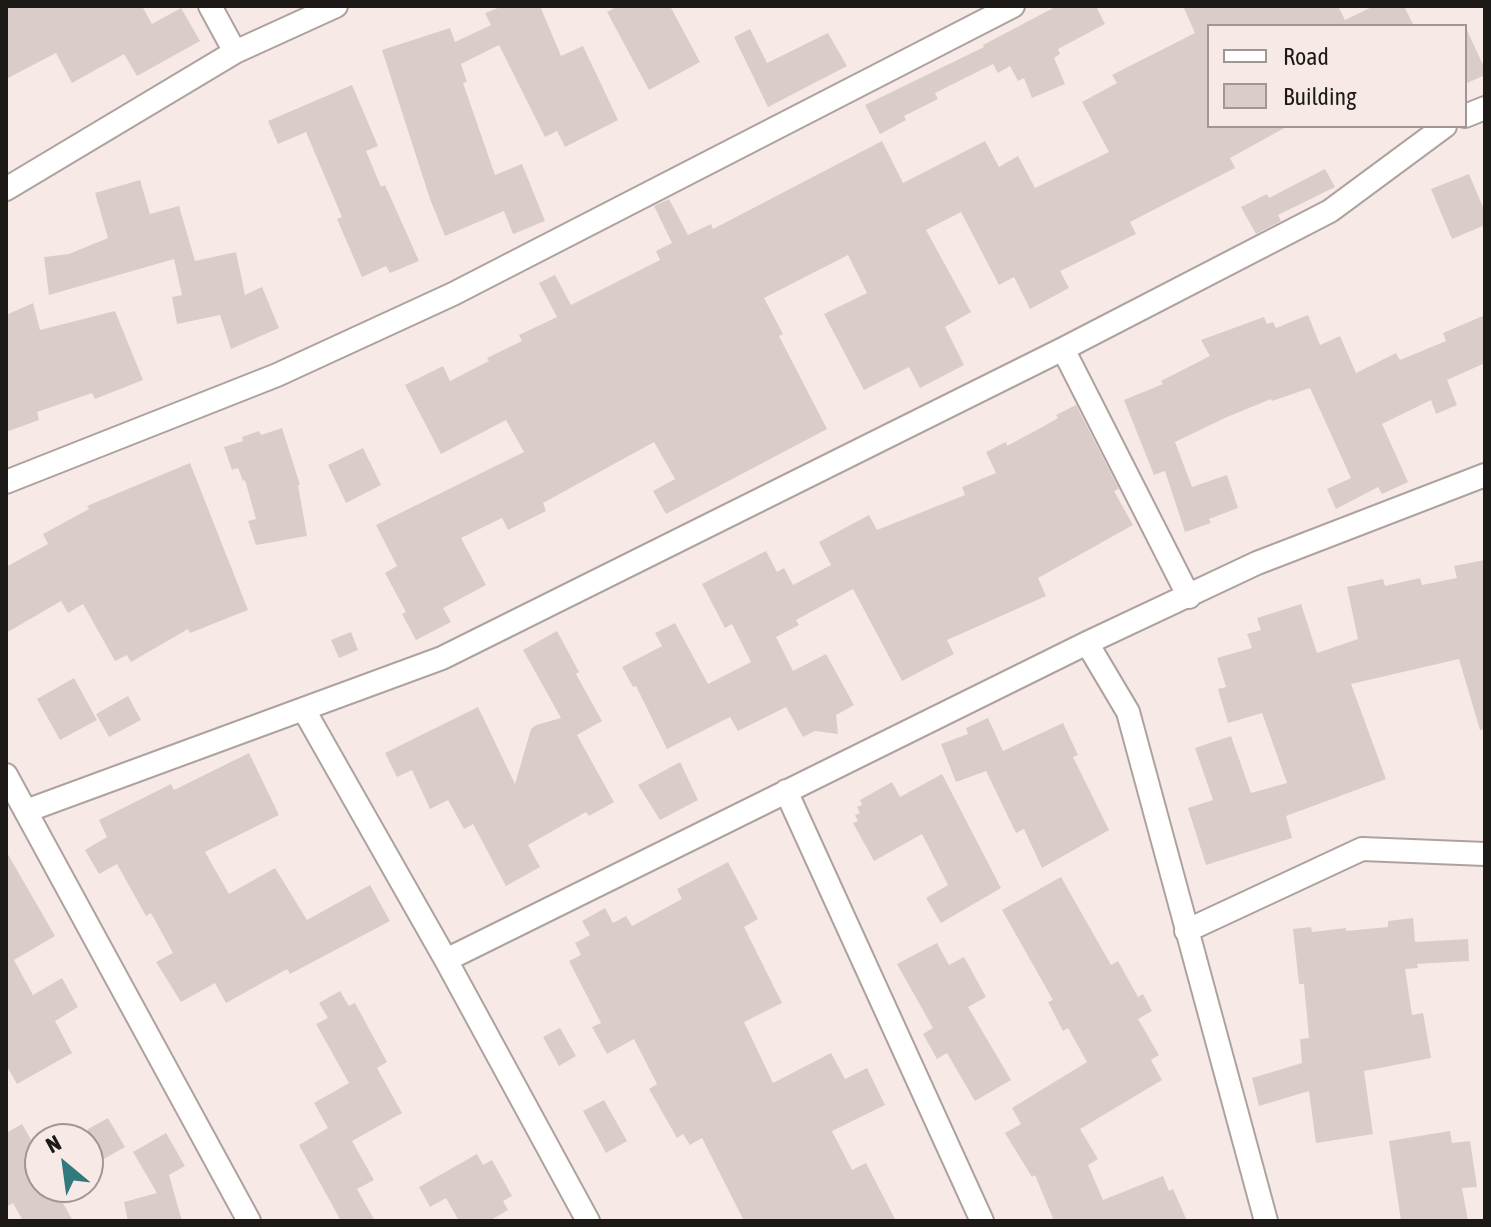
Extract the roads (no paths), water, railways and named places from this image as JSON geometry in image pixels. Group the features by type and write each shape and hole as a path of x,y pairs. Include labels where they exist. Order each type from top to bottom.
{"street":[{"path":"210,6 235,52"},
{"path":"6,189 235,52 336,6"},
{"path":"6,482 277,375 440,301 1013,6"},
{"path":"26,811 442,658 1063,349 1330,211 1442,128"},
{"path":"1063,349 1189,597"},
{"path":"446,960 1087,643 1257,563 1485,475"},
{"path":"1087,643 1128,712 1266,1221"},
{"path":"304,710 446,960 588,1221"},
{"path":"6,775 249,1221"},
{"path":"786,791 982,1221"},
{"path":"1186,931 1362,849 1485,854"}]}
